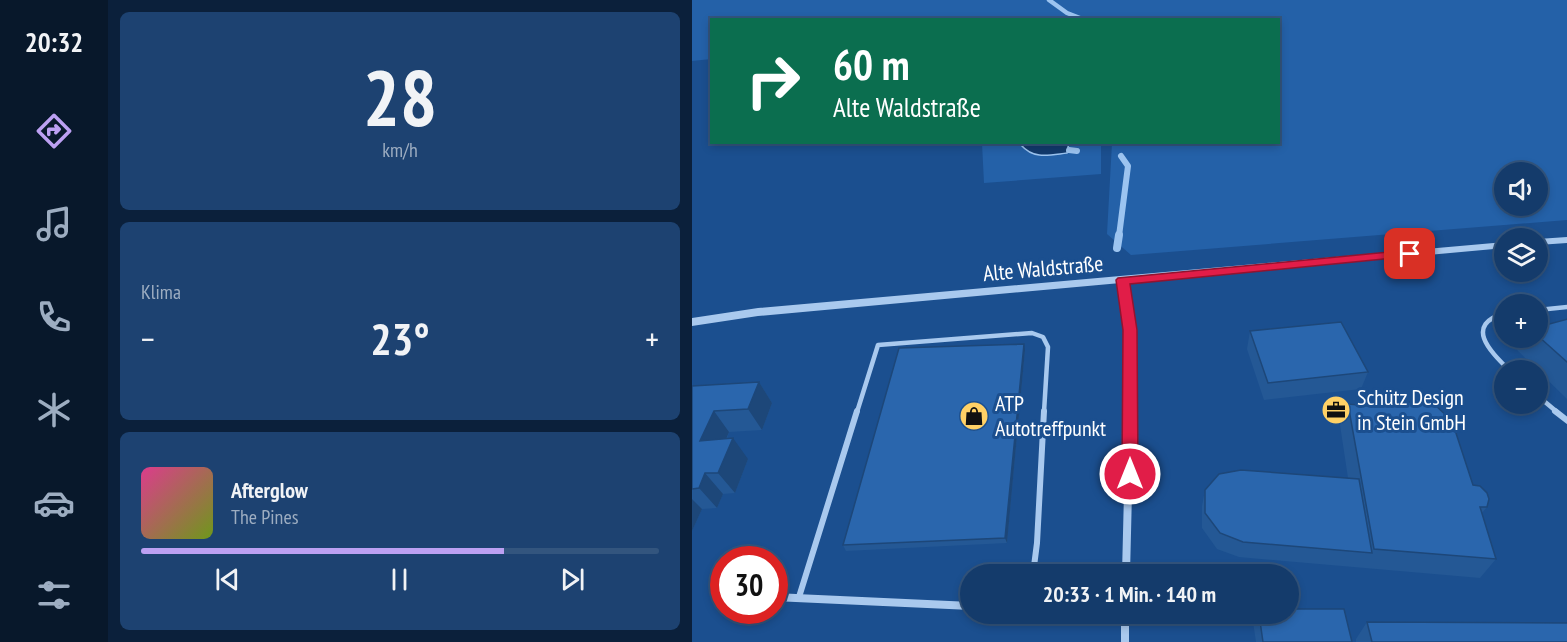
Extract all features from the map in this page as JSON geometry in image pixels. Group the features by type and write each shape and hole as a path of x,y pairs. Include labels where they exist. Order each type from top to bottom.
{"street":[{"path":"1548,241 1568,240"},
{"name":"Alte Waldstraße","path":"692,322 758,312 1494,246"},
{"path":"1123,280 1130,330 1130,474 1126,564"},
{"path":"788,597 960,605"},
{"path":"1125,624 1125,642"}],"lane":[{"path":"1548,309 1568,307"},
{"path":"1494,315 1485,322 1482,332 1484,342 1500,360"},
{"path":"799,597 878,345 1032,333 1043,338 1048,347 1034,564"},
{"path":"1548,404 1568,421"}],"shaded area":[{"path":"692,0 1567,0 1567,220 1131,255 1107,234 1112,144 1280,144 1280,18 710,18 710,59 692,61"},
{"path":"982,144 1022,144 1067,153 1069,144 1101,144 1101,174 984,183"},
{"path":"1069,144 1067,153 1048,155 1031,153 1021,145"}],"building":[{"path":"1568,319 1568,363 1548,345 1548,324"},
{"path":"1341,322 1368,372 1268,383 1250,331"},
{"path":"1024,344 1005,538 843,545 899,348"},
{"path":"759,382 748,409 714,411 700,441 733,438 718,473 705,473 699,488 692,489 692,386"},
{"path":"1380,400 1434,404 1452,421 1473,485 1480,486 1489,499 1487,507 1480,507 1496,559 1374,549 1348,404 1381,407"},
{"path":"1241,470 1359,479 1372,553 1243,542 1220,533 1205,513 1205,490 1219,474"},
{"path":"1299,609 1344,609 1352,642 1263,642 1260,624 1299,624"},
{"path":"1367,622 1568,623 1568,642 1372,642"}],"waterway":[{"path":"1049,0 1067,13 1080,18"},
{"path":"1069,150 1077,151"},
{"path":"1119,236 1128,166 1121,156"},
{"path":"1117,248 1119,235"}],"place":[{"name":"Schütz Design in Stein GmbH","path":"1336,410"},
{"name":"ATP Autotreffpunkt","path":"974,416"}],"route":[{"path":"1130,474 1130,330 1123,280 1410,254"}]}
